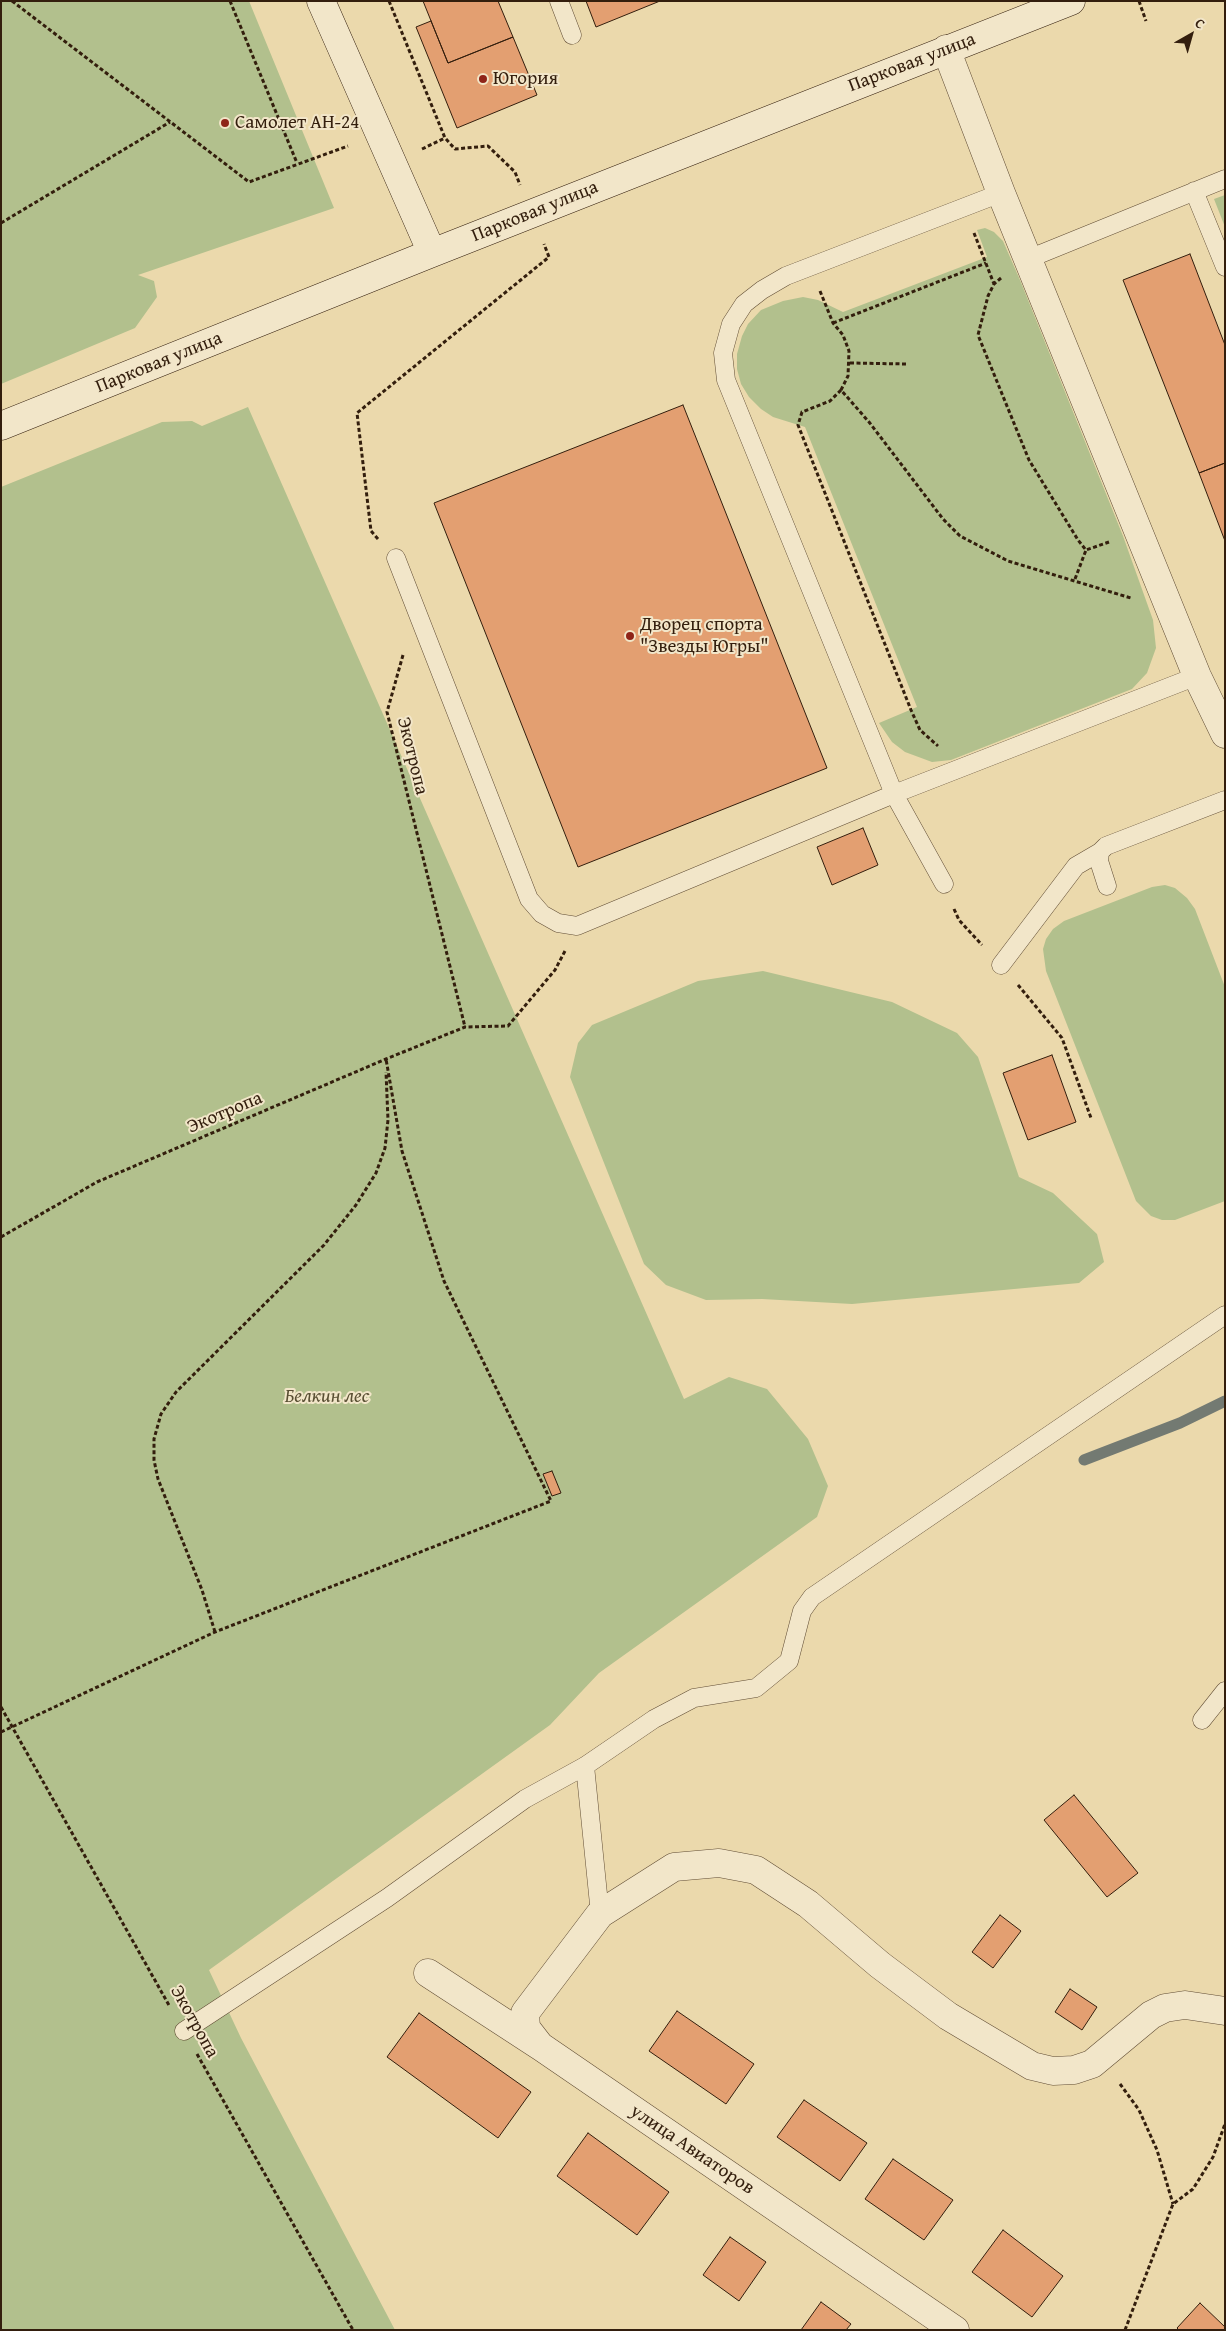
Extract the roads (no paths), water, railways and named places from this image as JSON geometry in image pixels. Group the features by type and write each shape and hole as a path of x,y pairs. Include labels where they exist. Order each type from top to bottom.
{"street":[{"path":"320,1 432,253"},
{"name":"Парковая улица","path":"1,426 432,253 1071,1"},
{"path":"946,49 1001,194 1168,601 1196,676 1225,734"},
{"path":"540,2046 526,2028 525,2013 600,1914 674,1867 719,1863 756,1870 808,1904 880,1965 948,2016 1032,2066 1053,2071 1074,2070 1092,2064 1151,2015 1166,2008 1185,2005 1225,2011"},
{"name":"улица Авиаторов","path":"428,1973 540,2046 955,2330"}],"lane":[{"path":"559,1 572,35"},
{"path":"1028,260 1225,178"},
{"path":"1194,191 1225,267"},
{"path":"944,884 894,794 726,380 723,353 731,324 744,304 762,290 786,276 1001,194"},
{"path":"396,558 529,899 542,914 558,923 577,926 894,794 1196,676"},
{"path":"1001,965 1076,866 1100,852 1106,846 1225,800"},
{"path":"1100,852 1099,860 1107,886"},
{"path":"184,2032 388,1898 525,1799 585,1766 654,1719 694,1698 756,1688 789,1661 802,1611 812,1597 1225,1315"},
{"path":"1202,1720 1225,1690"},
{"path":"585,1766 600,1914"}],"waterway":[{"path":"1084,1460 1180,1423 1225,1401"}],"place":[{"name":"Югория","path":"483,79"},
{"name":"Самолет АН-24","path":"225,123"},
{"name":"Дворец спорта \"Звезды Югры\"","path":"630,636"}],"park label":[{"name":"Белкин лес","path":"327,1397"}]}
